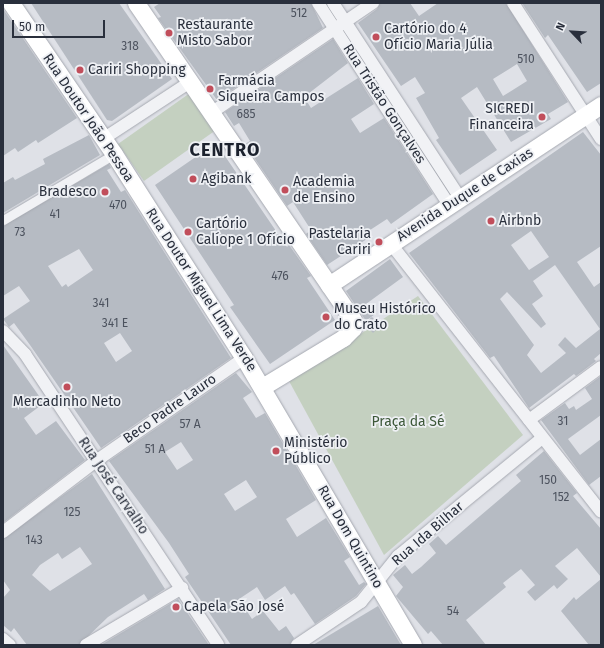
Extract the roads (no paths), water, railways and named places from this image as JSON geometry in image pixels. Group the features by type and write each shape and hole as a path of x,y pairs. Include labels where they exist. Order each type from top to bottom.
{"main road":[{"name":"Rua Doutor João Pessoa","path":"11,3 114,154 138,193"},
{"path":"136,3 353,319 354,326 348,335 262,387"},
{"name":"Avenida Duque de Caxias","path":"329,284 601,105"},
{"name":"Rua Doutor Miguel Lima Verde","path":"138,193 262,387"},
{"name":"Rua Dom Quintino","path":"262,387 413,645"}],"street":[{"name":"Rua Tristão Gonçalves","path":"318,3 340,26 454,202"},
{"name":"Rua Tristão Gonçalves","path":"333,3 340,26"},
{"path":"211,113 373,3"},
{"path":"513,3 601,139"},
{"path":"103,139 190,82"},
{"path":"3,220 114,154"},
{"path":"391,244 601,512"},
{"name":"Rua José Carvalho","path":"3,331 25,354 182,588 218,645"},
{"name":"Beco Padre Lauro","path":"3,532 96,461 244,358"},
{"path":"529,420 601,367"},
{"name":"Rua Ida Bilhar","path":"297,645 361,602 378,584 398,556 542,438"},
{"path":"86,645 182,588"},
{"path":"3,639 10,645"}],"place":[{"name":"Restaurante Misto Sabor","path":"169,33"},
{"name":"Cartório do 4 Ofício Maria Júlia","path":"376,37"},
{"name":"Cariri Shopping","path":"80,70"},
{"name":"Farmácia Siqueira Campos","path":"210,89"},
{"name":"SICREDI Financeira","path":"542,117"},
{"name":"Agibank","path":"193,179"},
{"name":"Academia de Ensino","path":"285,190"},
{"name":"Bradesco","path":"105,192"},
{"name":"Airbnb","path":"491,221"},
{"name":"Cartório Calíope 1 Ofício","path":"188,232"},
{"name":"Pastelaria Cariri","path":"379,242"},
{"name":"Museu Histórico do Crato","path":"326,317"},
{"name":"Mercadinho Neto","path":"67,387"},
{"name":"Ministério Público","path":"276,451"},
{"name":"Capela São José","path":"176,607"}],"district":[{"name":"CENTRO","path":"225,150"}],"park label":[{"name":"Praça da Sé","path":"408,422"}]}
